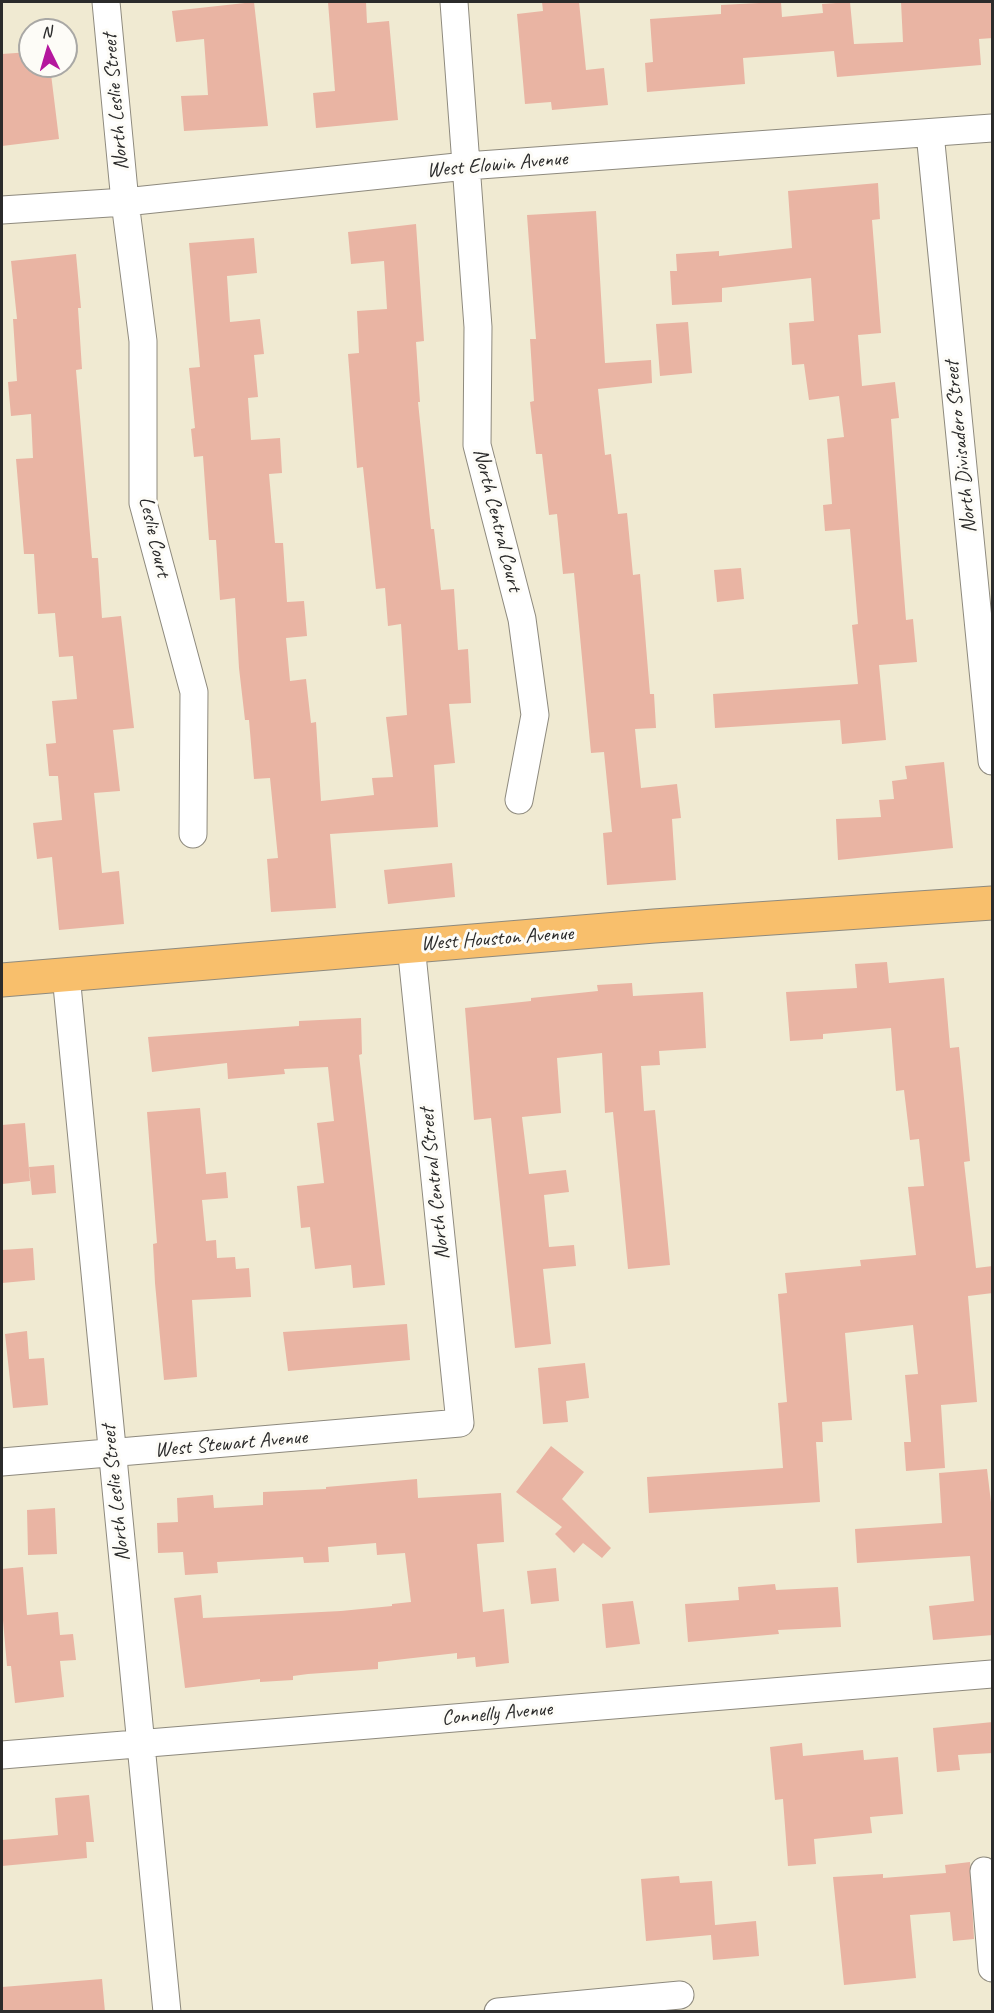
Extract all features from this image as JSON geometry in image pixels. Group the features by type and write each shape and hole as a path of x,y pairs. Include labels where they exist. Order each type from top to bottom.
{"main road":[{"name":"West Houston Avenue","path":"2,980 411,945 993,903"}],"street":[{"name":"North Leslie Street","path":"106,2 125,202"},
{"path":"454,2 466,166"},
{"name":"West Elowin Avenue","path":"2,210 125,202 466,166 993,128"},
{"name":"North Divisadero Street","path":"930,133 993,761"},
{"name":"North Central Court","path":"466,166 478,327 477,445 522,619 535,715 519,800"},
{"name":"Leslie Court","path":"125,202 143,341 143,503 194,692 193,834"},
{"name":"North Central Street","path":"411,945 460,1423"},
{"name":"North Leslie Street","path":"66,975 167,2012"},
{"name":"West Stewart Avenue","path":"2,1462 460,1423"},
{"name":"Connelly Avenue","path":"2,1755 993,1674"},
{"path":"984,1871 993,1968"},
{"path":"498,2012 680,1995"}],"building":[{"path":"254,2 268,126 184,131 181,96 208,95 204,39 176,42 172,11"},
{"path":"328,2 366,2 367,23 389,21 398,120 316,128 313,93 335,91"},
{"path":"542,2 579,2 586,70 604,68 608,105 552,110 551,102 525,104 517,14 543,11"},
{"path":"781,2 782,17 823,13 822,4 850,2 854,44 903,42 901,2 993,2 993,38 979,39 981,65 837,77 834,51 743,58 745,84 647,92 645,63 653,62 650,19 721,14 721,5"},
{"path":"18,53 18,78 51,78 59,139 2,146 2,54"},
{"path":"878,183 880,219 872,220 881,333 858,335 862,386 895,382 899,418 891,419 901,557 906,620 913,619 917,662 879,665 886,740 842,744 840,720 715,728 713,694 858,684 852,625 858,624 850,529 825,531 823,505 832,504 827,439 844,437 839,396 809,400 804,364 792,365 789,323 814,321 811,278 722,288 722,302 672,305 670,271 677,271 676,254 719,251 719,256 792,248 788,191"},
{"path":"596,211 605,363 651,360 652,383 598,389 605,455 611,454 618,514 627,513 633,575 640,574 650,694 654,694 656,728 635,729 641,788 677,784 681,818 672,819 676,880 607,885 603,833 612,832 604,752 591,753 574,573 563,574 557,514 549,515 542,454 536,454 530,402 534,401 530,339 536,339 527,215"},
{"path":"416,224 424,341 416,342 420,402 418,402 431,529 434,529 441,590 454,589 458,650 468,649 471,703 449,704 455,763 434,765 438,827 330,834 336,908 271,912 267,859 278,858 270,778 254,779 249,720 245,720 239,668 235,598 220,600 216,540 209,540 203,456 194,457 191,429 195,428 189,368 200,367 189,243 254,238 257,273 227,276 230,322 260,319 264,354 254,355 258,397 248,398 251,440 280,438 282,473 269,474 275,543 283,543 287,602 304,601 307,636 286,638 290,681 306,679 311,723 316,722 321,801 374,795 372,778 393,777 386,717 407,715 401,624 388,626 385,588 376,589 363,467 357,468 348,354 359,353 357,311 387,309 384,261 351,264 348,232"},
{"path":"76,254 81,308 78,308 82,369 76,370 92,558 98,558 102,618 121,616 134,728 113,730 120,791 94,793 102,873 119,871 124,924 59,930 52,857 37,859 33,823 62,820 58,776 49,776 46,744 56,743 52,701 77,699 73,656 59,657 55,613 38,614 34,554 24,554 16,459 33,458 31,414 11,416 8,382 17,381 13,319 17,319 11,261"},
{"path":"688,322 692,373 660,376 656,324"},
{"path":"741,568 744,599 717,602 714,570"},
{"path":"944,762 953,848 838,860 836,819 881,817 879,800 894,799 892,781 907,779 905,766"},
{"path":"452,863 455,897 388,904 384,870"},
{"path":"887,962 889,983 944,978 950,1048 959,1047 970,1161 964,1162 976,1268 993,1266 993,1293 968,1296 977,1402 941,1405 945,1468 906,1471 904,1442 911,1442 905,1375 918,1374 913,1325 845,1333 852,1420 822,1422 823,1442 816,1442 820,1502 649,1513 647,1477 783,1468 778,1403 787,1402 778,1294 787,1293 785,1273 861,1266 860,1260 916,1255 908,1187 924,1186 919,1139 910,1140 904,1090 896,1091 891,1028 823,1034 823,1039 790,1041 786,992 857,988 855,964"},
{"path":"632,983 633,996 703,992 706,1048 659,1051 660,1065 641,1066 644,1111 655,1110 670,1265 628,1269 613,1112 605,1113 602,1053 557,1058 561,1113 522,1117 529,1174 566,1170 569,1192 544,1195 549,1247 574,1245 576,1266 543,1269 551,1344 515,1348 491,1118 474,1120 465,1008 598,991 597,985"},
{"path":"361,1018 362,1054 359,1055 385,1285 353,1288 351,1265 315,1269 310,1227 301,1228 297,1186 324,1183 317,1123 334,1121 328,1067 284,1069 285,1074 228,1079 227,1063 152,1072 148,1037 299,1026 299,1021"},
{"path":"200,1108 206,1174 226,1172 228,1198 202,1200 206,1241 216,1240 217,1258 235,1257 236,1269 249,1268 251,1297 192,1300 197,1377 164,1380 155,1283 153,1244 157,1243 147,1112"},
{"path":"25,1123 30,1181 2,1184 2,1125"},
{"path":"54,1165 56,1193 32,1195 29,1167"},
{"path":"33,1248 35,1280 2,1283 2,1250"},
{"path":"407,1324 410,1360 288,1371 283,1332"},
{"path":"27,1331 29,1359 44,1358 48,1405 13,1408 5,1334"},
{"path":"585,1363 589,1398 566,1401 568,1422 543,1424 538,1368"},
{"path":"551,1446 584,1472 562,1499 611,1548 602,1558 583,1543 574,1553 555,1534 562,1527 516,1492"},
{"path":"987,1469 993,1519 993,1635 933,1640 929,1606 974,1601 970,1556 857,1563 855,1529 942,1523 939,1473"},
{"path":"417,1479 418,1498 501,1493 504,1542 477,1544 483,1612 504,1609 509,1663 476,1667 475,1657 457,1659 457,1653 378,1662 378,1669 308,1674 293,1676 293,1680 260,1682 260,1679 185,1688 174,1598 201,1595 203,1618 341,1611 411,1602 405,1553 377,1555 376,1543 328,1547 329,1562 304,1563 303,1557 217,1562 218,1573 185,1575 183,1552 158,1553 157,1523 178,1522 177,1498 213,1495 214,1508 263,1505 263,1492 326,1489 326,1487"},
{"path":"55,1508 57,1554 28,1555 27,1510"},
{"path":"23,1567 27,1615 58,1612 60,1635 73,1634 76,1660 60,1661 64,1697 15,1703 11,1666 7,1666 2,1609 2,1569"},
{"path":"556,1568 559,1601 531,1604 527,1571"},
{"path":"775,1584 776,1590 838,1587 841,1627 778,1630 779,1634 688,1642 685,1604 739,1600 738,1587"},
{"path":"633,1601 640,1644 606,1648 602,1604"},
{"path":"993,1722 993,1753 958,1755 960,1770 937,1772 933,1728"},
{"path":"802,1743 803,1756 863,1750 864,1760 898,1757 903,1814 870,1817 872,1833 814,1839 816,1864 788,1866 783,1799 775,1800 770,1747"},
{"path":"89,1795 94,1842 86,1842 87,1858 2,1866 2,1840 58,1835 55,1798"},
{"path":"970,1862 974,1939 953,1941 950,1912 910,1915 916,1978 844,1985 833,1877 883,1874 883,1878 946,1873 945,1865"},
{"path":"679,1876 680,1883 712,1881 715,1925 756,1921 759,1956 713,1960 711,1935 646,1941 641,1879"},
{"path":"102,1979 105,2012 2,2012 2,1987"}]}
